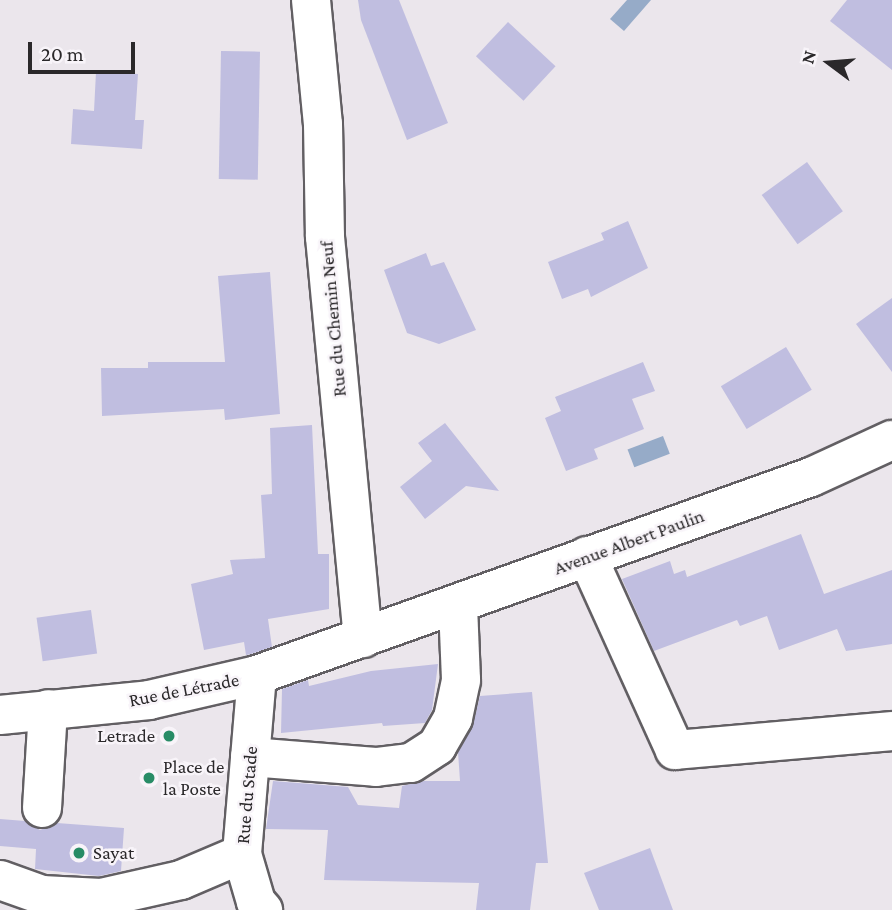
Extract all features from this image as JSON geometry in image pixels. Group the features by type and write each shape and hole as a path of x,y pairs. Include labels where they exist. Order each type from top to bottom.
{"street":[{"name":"Rue du Chemin Neuf","path":"311,0 323,124 325,237 363,638"},
{"name":"Avenue Albert Paulin","path":"363,638 811,477 892,440"},
{"path":"587,556 675,750 892,731"},
{"path":"250,757 376,767 411,763 437,746 453,718 461,680 458,604"},
{"name":"Rue de Létrade","path":"0,715 149,700 257,675 363,638"},
{"name":"Rue du Stade","path":"257,675 242,854 256,902 263,910"},
{"path":"42,808 48,709"},
{"path":"6,891 102,898 181,880 242,854"}],"water":[{"path":"627,0 651,0 624,31 610,19"},
{"path":"663,436 670,454 634,467 628,450"}],"building":[{"path":"358,0 399,0 448,123 407,140 361,20"},
{"path":"847,0 892,0 892,70 830,21"},
{"path":"508,22 556,66 523,101 476,56"},
{"path":"221,51 260,52 258,180 219,179"},
{"path":"96,72 138,74 135,120 144,120 142,149 71,144 73,109 94,111"},
{"path":"807,162 843,211 798,244 762,195"},
{"path":"628,221 648,268 591,297 588,289 562,299 548,262 604,240 601,233"},
{"path":"426,253 431,266 444,262 476,330 439,344 407,333 384,270"},
{"path":"270,272 280,414 225,420 224,409 102,416 101,368 148,368 148,362 225,362 218,276"},
{"path":"892,298 892,372 856,324"},
{"path":"786,347 812,390 747,429 721,386"},
{"path":"643,362 655,391 632,399 644,429 594,449 598,459 566,471 545,418 561,411 555,397"},
{"path":"445,423 499,491 466,486 425,519 400,487 432,461 418,443"},
{"path":"312,425 318,554 329,554 329,609 268,619 272,647 251,654 246,655 244,642 204,650 191,584 233,574 230,560 265,558 261,495 272,494 270,428"},
{"path":"801,534 824,594 892,570 892,644 846,651 837,629 779,650 767,616 740,626 737,620 654,651 622,579 670,561 674,574 685,570 687,577"},
{"path":"91,610 97,654 43,661 37,618"},
{"path":"438,664 432,710 425,723 383,726 382,723 281,733 282,689 308,680 309,686 371,671"},
{"path":"532,692 548,863 536,863 530,910 476,910 479,883 324,880 328,830 266,829 273,781 348,787 358,805 399,808 402,786 424,781 460,781 458,752 472,728 480,696"},
{"name":"Sayat","path":"0,819 25,821 40,830 57,823 124,828 121,871 99,876 35,869 36,849 0,846"},
{"path":"650,848 673,910 599,910 584,873"}],"place":[{"name":"Letrade","path":"169,736"},
{"name":"Place de la Poste","path":"149,778"},
{"name":"Sayat","path":"79,853"}]}
